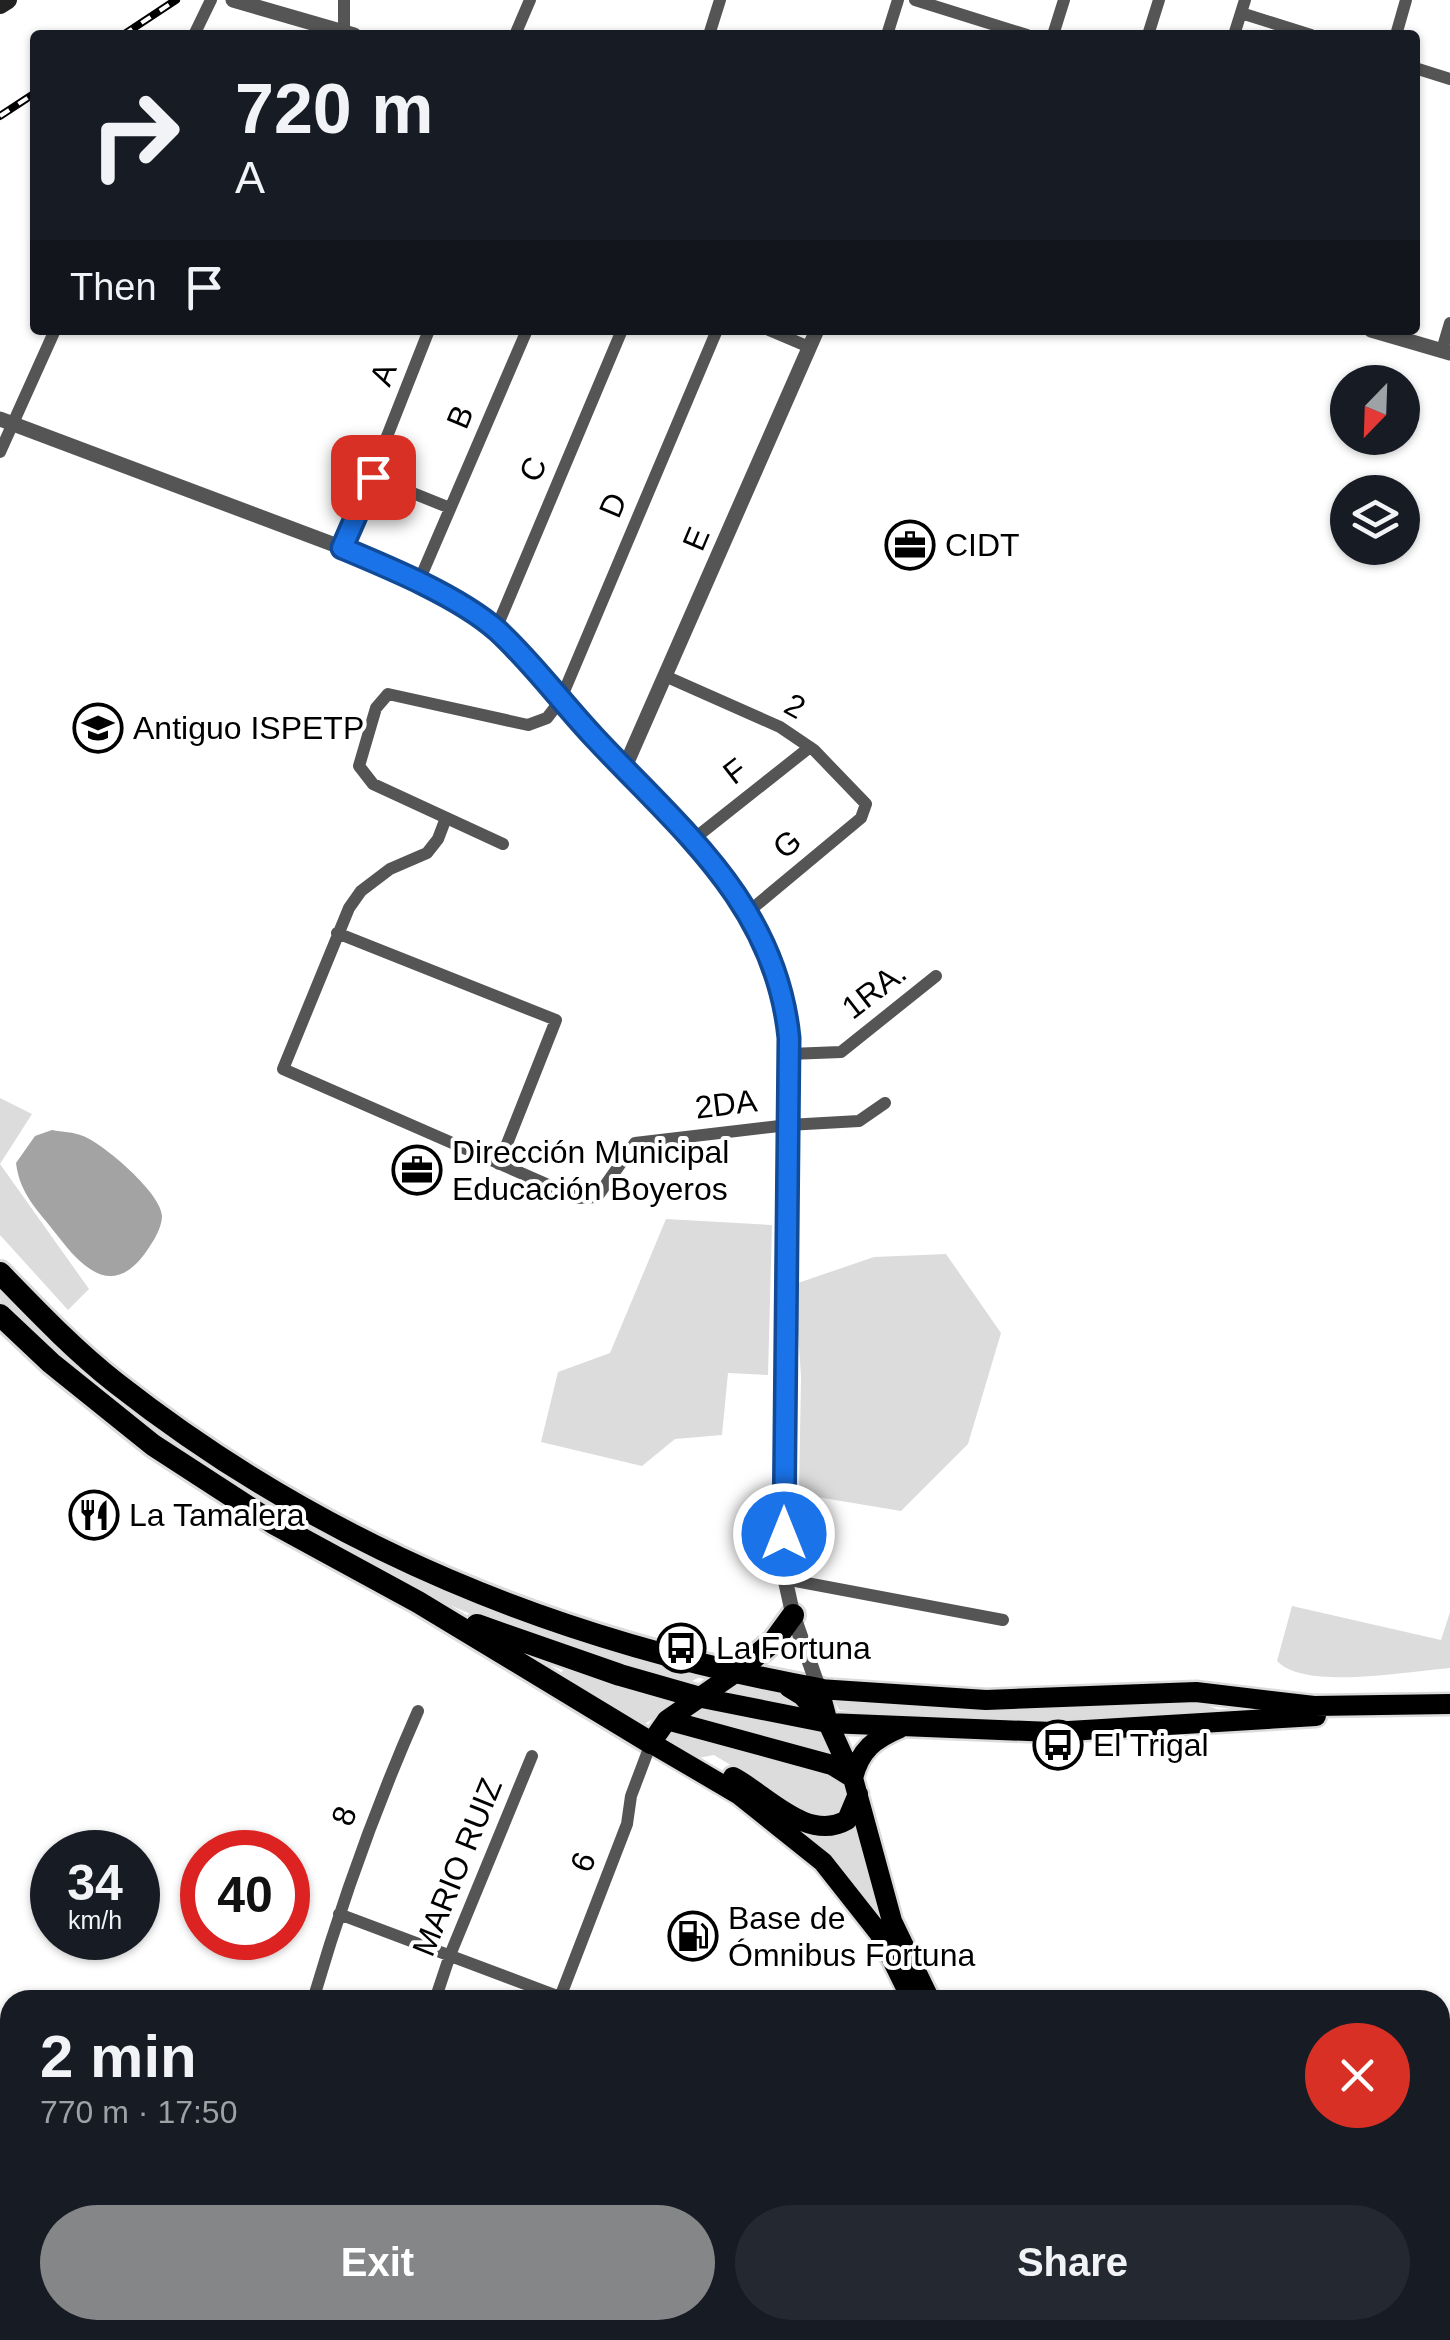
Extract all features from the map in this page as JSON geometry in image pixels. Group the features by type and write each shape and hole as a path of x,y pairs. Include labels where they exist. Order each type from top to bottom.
{"highway":[{"path":"0,1274 116,1383 288,1500 422,1570 528,1613 676,1660 818,1688 986,1700 1196,1692 1314,1706 1450,1704"},
{"path":"0,1316 51,1364 153,1445 273,1523 418,1602 738,1794 823,1862 878,1933 907,1990"},
{"path":"418,1602 520,1642 698,1697 828,1723 1052,1732 1246,1722 1407,1706"},
{"path":"652,1743 668,1720 774,1641 794,1615"},
{"path":"772,1680 798,1691 828,1723"},
{"path":"818,1688 828,1723 856,1786 892,1921 925,1990"},
{"path":"1246,1722 1257,1698"},
{"path":"668,1720 832,1765 856,1786"},
{"path":"692,1767 728,1774 805,1824 822,1827 846,1820 865,1748 904,1726"}],"main road":[{"path":"0,6 8,0"}],"street":[{"path":"196,30 210,0"},
{"path":"233,0 306,28"},
{"path":"344,0 348,30"},
{"path":"517,30 530,0"},
{"path":"711,30 720,0"},
{"path":"889,30 898,0"},
{"path":"915,0 1011,30"},
{"path":"1055,30 1064,0"},
{"path":"1150,30 1160,0"},
{"path":"1397,30 1406,0"},
{"path":"1236,30 1243,6 1299,30"},
{"path":"1420,70 1450,79"},
{"path":"1388,335 1446,352 1450,323"},
{"path":"0,452 5,421 52,335"},
{"name":"A","path":"342,548 427,335"},
{"name":"B","path":"419,581 525,335"},
{"name":"C","path":"496,629 620,335"},
{"name":"D","path":"560,702 715,335"},
{"path":"781,335 809,347"},
{"name":"E","path":"624,769 815,335"},
{"path":"5,421 342,548 419,581 496,629 560,702 694,838 727,878 758,931 786,1008 786,1579 818,1688"},
{"path":"373,477 450,508"},
{"name":"2","path":"666,676 780,727 810,748 864,799 861,818"},
{"path":"504,844 373,784 359,766 376,708 388,694 528,725 546,718 560,702"},
{"name":"F","path":"694,838 810,748"},
{"path":"337,933 556,1020 499,1164 283,1069 337,933 361,891 390,869 427,853 438,840 446,818"},
{"name":"G","path":"748,912 861,818"},
{"name":"1RA.","path":"789,1054 840,1052 936,976"},
{"name":"2DA","path":"499,1164 578,1198 597,1197 634,1143 788,1124 858,1121 885,1103"},
{"path":"786,1579 1003,1620"},
{"name":"8","path":"316,1990 380,1798 418,1711"},
{"name":"6","path":"563,1990 627,1824 631,1796 652,1743"},
{"name":"MARIO RUIZ","path":"438,1990 532,1756"},
{"path":"339,1914 540,1990"}],"shaded area":[{"path":"0,1098 32,1114 0,1164"},
{"path":"52,1130 79,1135 104,1149 143,1183 159,1207 159,1230 146,1252 122,1274 110,1276 88,1268 67,1248 26,1193 16,1163 35,1136"},
{"path":"0,1164 89,1289 68,1310 0,1235"},
{"path":"666,1219 772,1225 768,1375 728,1373 722,1435 675,1439 642,1466 541,1442 558,1372 610,1353"},
{"path":"946,1254 1001,1333 968,1444 901,1511 799,1494 801,1377 795,1284 874,1257"},
{"path":"0,1286 285,1508 700,1677 684,1685 524,1635 467,1613 350,1556 234,1488 127,1414 0,1300"},
{"path":"1292,1606 1441,1640 1450,1612 1450,1668 1359,1677 1310,1675 1291,1670 1277,1661"},
{"path":"567,1666 677,1700 639,1727 558,1676"},
{"path":"734,1682 776,1689 806,1708 724,1694 723,1685"},
{"path":"832,1694 1186,1698 1236,1716 1012,1723 939,1721 839,1710"},
{"path":"697,1702 818,1724 835,1756 685,1717"},
{"path":"668,1727 841,1778 847,1793 845,1804 822,1820 714,1755 693,1759 666,1744 662,1732"},
{"path":"859,1819 904,1958 788,1820"}],"railway":[{"path":"131,30 176,0"},
{"path":"0,116 30,96"}],"place":[{"name":"CIDT","path":"910,545"},
{"name":"Antiguo ISPETP","path":"98,728"},
{"name":"Dirección Municipal Educación Boyeros","path":"417,1170"},
{"name":"La Tamalera","path":"94,1515"},
{"name":"La Fortuna","path":"681,1648"},
{"name":"El Trigal","path":"1058,1745"},
{"name":"Base de Ómnibus Fortuna","path":"693,1936"}],"route":[{"path":"373,477 342,548 419,581 496,629 560,702 694,838 727,878 758,931 772,966 786,1008 789,1038 784,1534"}]}
